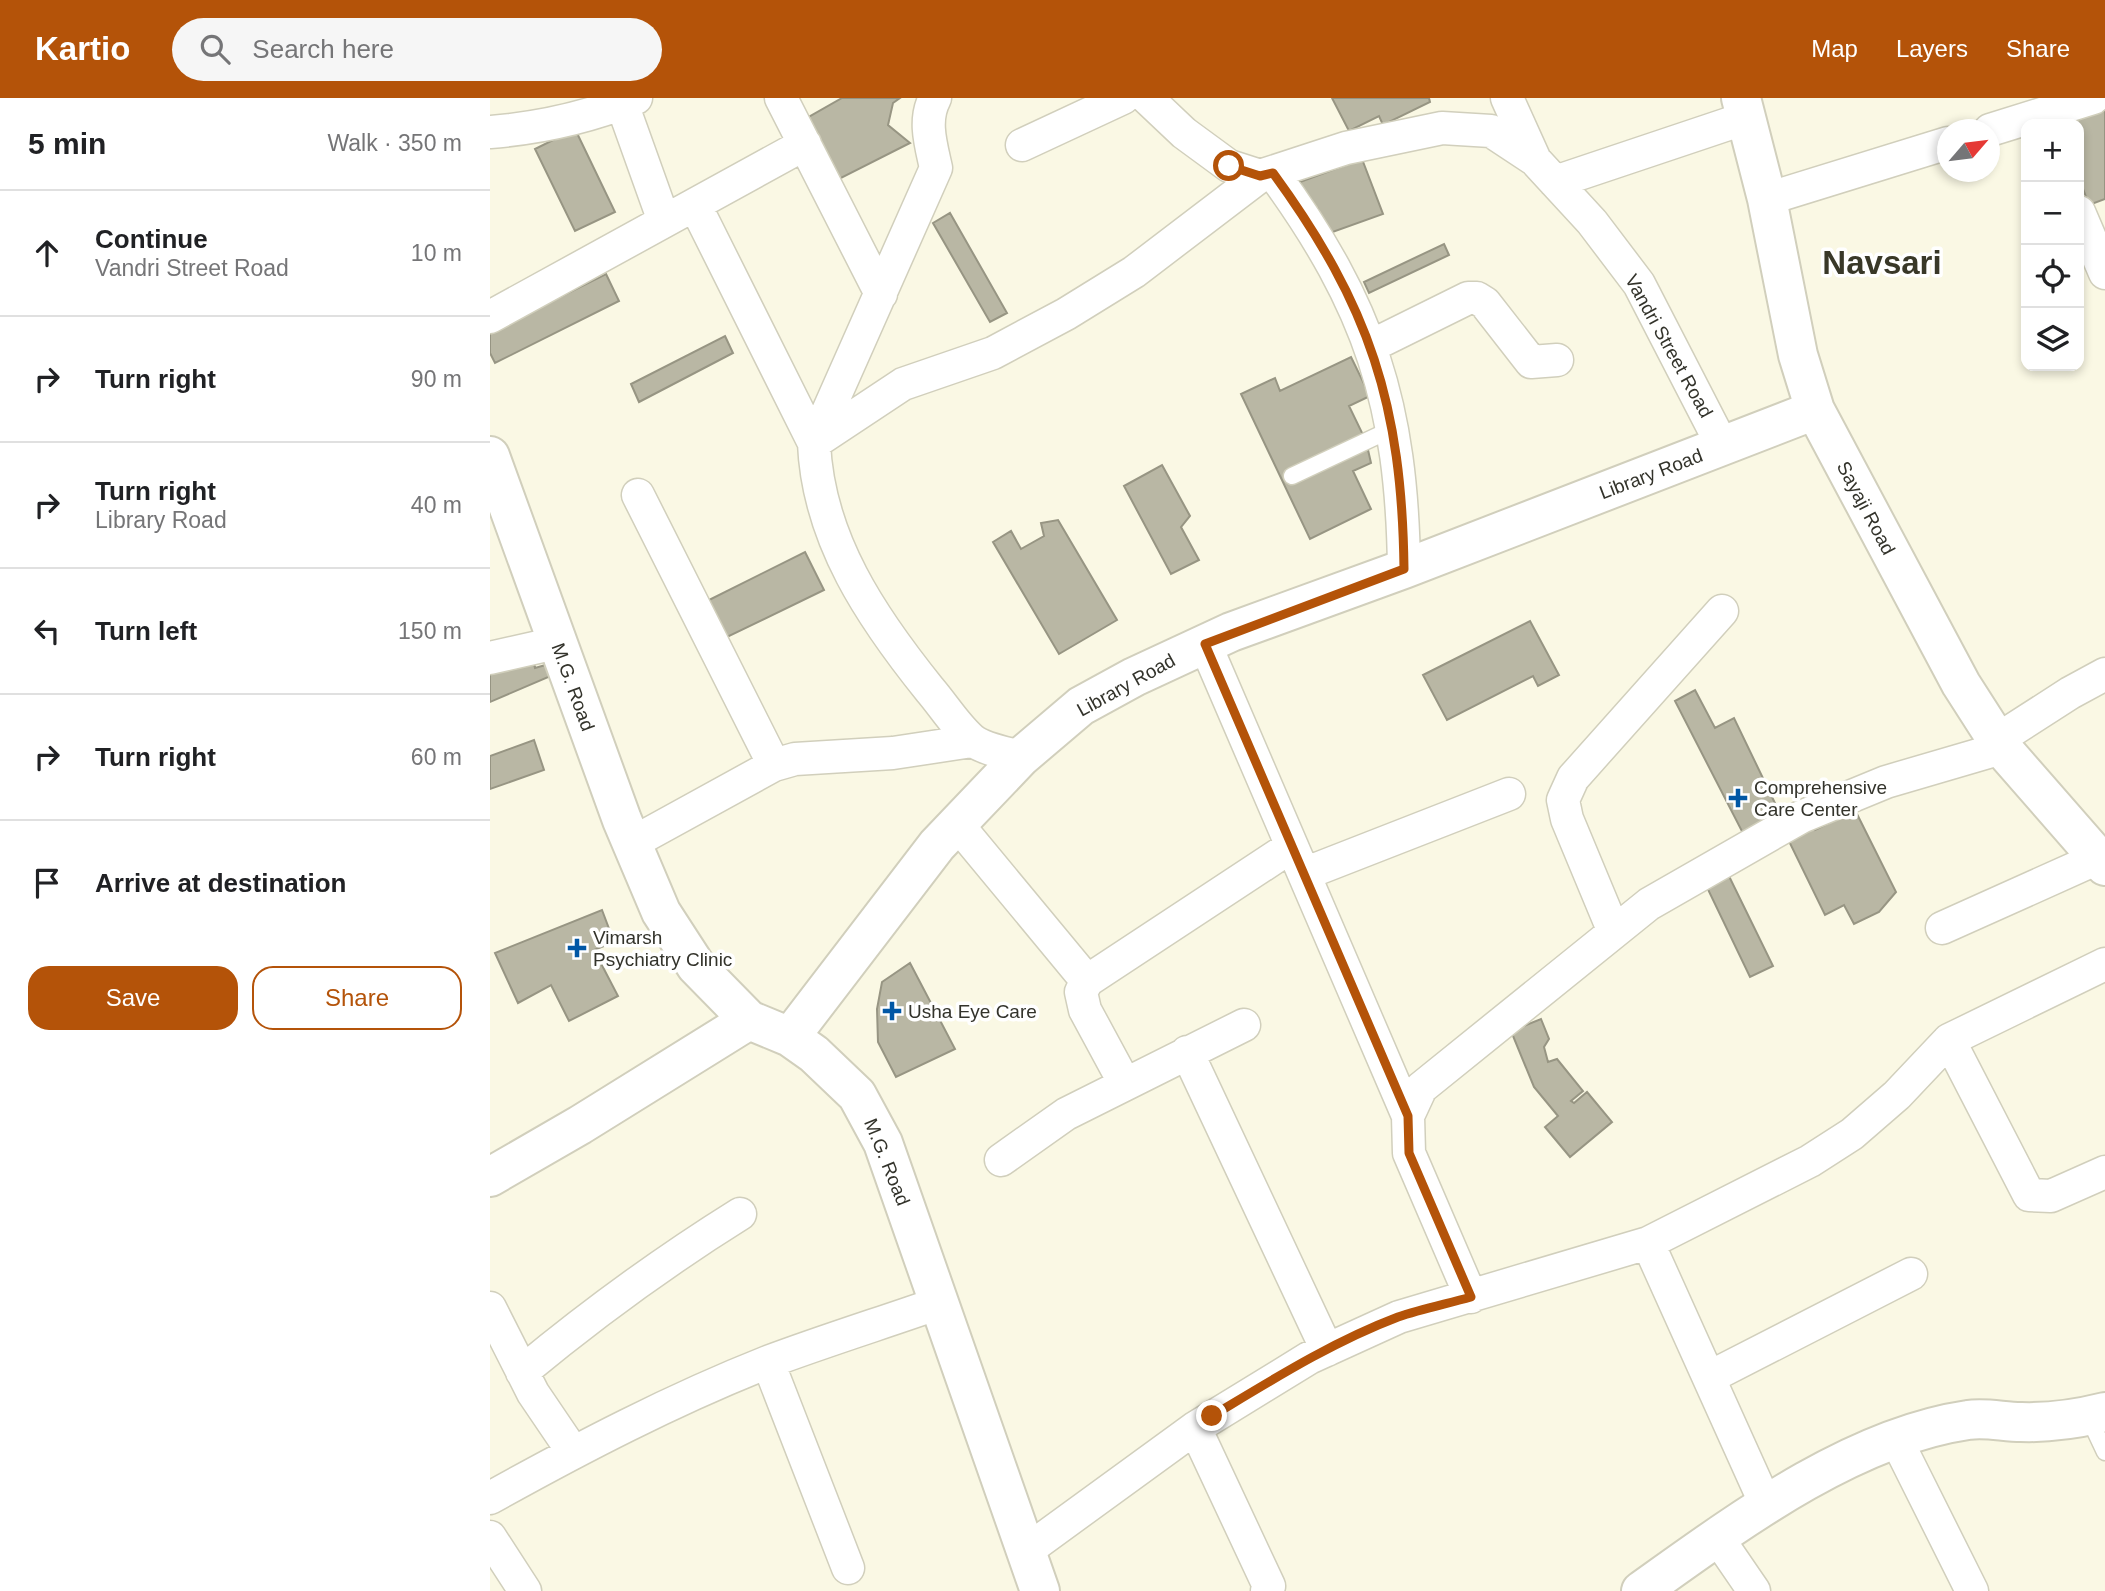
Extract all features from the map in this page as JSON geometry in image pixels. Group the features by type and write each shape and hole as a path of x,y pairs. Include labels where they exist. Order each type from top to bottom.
{"street":[{"path":"782,98 881,294"},
{"path":"814,443 936,168 928,130 931,106 935,98"},
{"path":"1023,145 1123,98"},
{"path":"1147,98 1184,133 1229,166 1266,175 1315,231 1349,293 1371,346 1394,428 1404,498 1404,569"},
{"path":"1507,98 1545,171 1743,108"},
{"path":"2000,126 2029,113 2093,98"},
{"path":"490,132 535,128 625,100 664,221"},
{"name":"Sayaji Road","path":"1743,108 1767,199 1798,355 1815,410 1955,672 2000,744 2102,862"},
{"name":"Vandri Street Road","path":"814,443 902,384 993,353 1066,314 1134,272 1266,175 1346,148 1443,128 1491,131 1545,171 1592,222 1639,284 1723,447"},
{"path":"490,317 805,144"},
{"path":"1767,199 1937,146"},
{"path":"695,205 814,443 822,504 839,553 879,621 972,741"},
{"path":"2084,224 2105,273"},
{"path":"1371,346 1468,298 1477,298 1531,362 1556,360"},
{"name":"Library Road","path":"790,1038 937,845 1021,757 1081,706 1134,677 1205,644 1815,410"},
{"name":"M.G. Road","path":"490,456 497,499 661,912 696,966 741,1012 814,1054 857,1095 883,1143 1040,1591"},
{"path":"638,495 774,765"},
{"path":"1614,932 1567,819 1563,800 1573,778 1722,611"},
{"path":"490,658 556,643"},
{"path":"1205,644 1408,1116 1409,1153 1471,1297"},
{"path":"1408,1116 1421,1088 1649,904 1801,817 1886,782 2000,744 2070,692 2105,674"},
{"path":"632,843 774,765 795,758 893,753 972,741 1021,757"},
{"path":"1304,874 1509,794"},
{"path":"957,824 1087,981"},
{"path":"1125,1084 1085,1010 1081,992 1087,981 1292,846"},
{"path":"1942,928 2102,862"},
{"path":"1026,1550 1195,1427 1327,1350 1399,1317 1648,1243 1810,1161 1874,1117 1949,1040 2105,964"},
{"path":"490,1153 741,1012"},
{"path":"490,1177 580,1125 741,1012"},
{"path":"1001,1160 1066,1114 1244,1025"},
{"path":"1949,1040 2029,1195 2051,1196 2105,1172"},
{"path":"1187,1052 1327,1350"},
{"path":"522,1372 591,1315 664,1262 740,1214"},
{"path":"1648,1243 1767,1507"},
{"path":"1710,1377 1911,1274"},
{"path":"490,1498 573,1452 669,1405 768,1362 939,1303"},
{"path":"490,1308 522,1372 573,1452"},
{"path":"768,1362 848,1568"},
{"path":"1641,1591 1717,1537 1845,1459 1896,1439 1970,1419 2070,1421 2096,1414"},
{"path":"1195,1427 1269,1589"},
{"path":"1896,1439 1972,1591"},
{"path":"490,1536 525,1591"},
{"path":"1717,1537 1754,1591"}],"lane":[{"path":"1293,476 1394,428"},
{"path":"2096,1414 2105,1452"}],"building":[{"path":"842,98 900,98 893,103 888,125 910,143 839,179 807,118"},
{"path":"1332,98 1429,98 1430,102 1383,125 1379,116 1349,131"},
{"path":"2105,103 2105,199 2089,205 2084,192 2084,119 2070,119"},
{"path":"575,129 615,212 575,231 535,149"},
{"path":"1362,159 1383,214 1327,234 1318,209 1311,211 1300,182"},
{"path":"950,213 1007,313 990,322 933,223"},
{"path":"1444,244 1449,255 1369,293 1364,282"},
{"path":"606,274 619,301 495,363 490,353 490,332"},
{"path":"725,336 733,353 639,402 631,384"},
{"path":"1351,357 1370,396 1349,406 1366,441 1371,463 1353,471 1371,509 1310,539 1241,394 1275,378 1280,391"},
{"path":"1162,465 1190,516 1181,527 1199,560 1171,574 1124,486"},
{"path":"1058,520 1117,620 1059,654 993,542 1011,531 1021,549 1044,536 1041,523"},
{"path":"805,552 824,590 725,638 707,601"},
{"path":"1530,621 1559,675 1538,686 1533,676 1447,720 1423,675"},
{"path":"531,648 535,668 549,664 553,675 490,702 490,664"},
{"path":"1695,690 1715,728 1734,718 1785,824 1748,843 1675,701"},
{"path":"534,740 544,770 490,789 490,756"},
{"path":"1855,810 1896,892 1879,912 1854,924 1844,905 1825,915 1784,831 1809,819 1815,830"},
{"path":"1725,868 1773,966 1750,977 1703,879"},
{"path":"602,910 614,942 594,950 618,996 569,1021 551,985 518,1003 495,953"},
{"path":"910,963 955,1049 896,1077 878,1042 877,1009 882,982"},
{"path":"1541,1019 1549,1039 1544,1047 1548,1062 1557,1059 1583,1091 1571,1101 1574,1103 1587,1092 1612,1122 1570,1157 1545,1127 1558,1116 1534,1087 1511,1031"}],"place":[{"name":"Comprehensive Care Center","path":"1738,798"},
{"name":"Vimarsh Psychiatry Clinic","path":"577,948"},
{"name":"Usha Eye Care","path":"892,1011"}],"district":[{"name":"Navsari","path":"1882,262"}],"route":[{"path":"1212,1416 1309,1358 1362,1332 1399,1317 1471,1297 1409,1153 1408,1116 1205,644 1404,569 1404,498 1394,428 1376,359 1349,293 1315,231 1273,173 1260,176 1229,166"}]}
